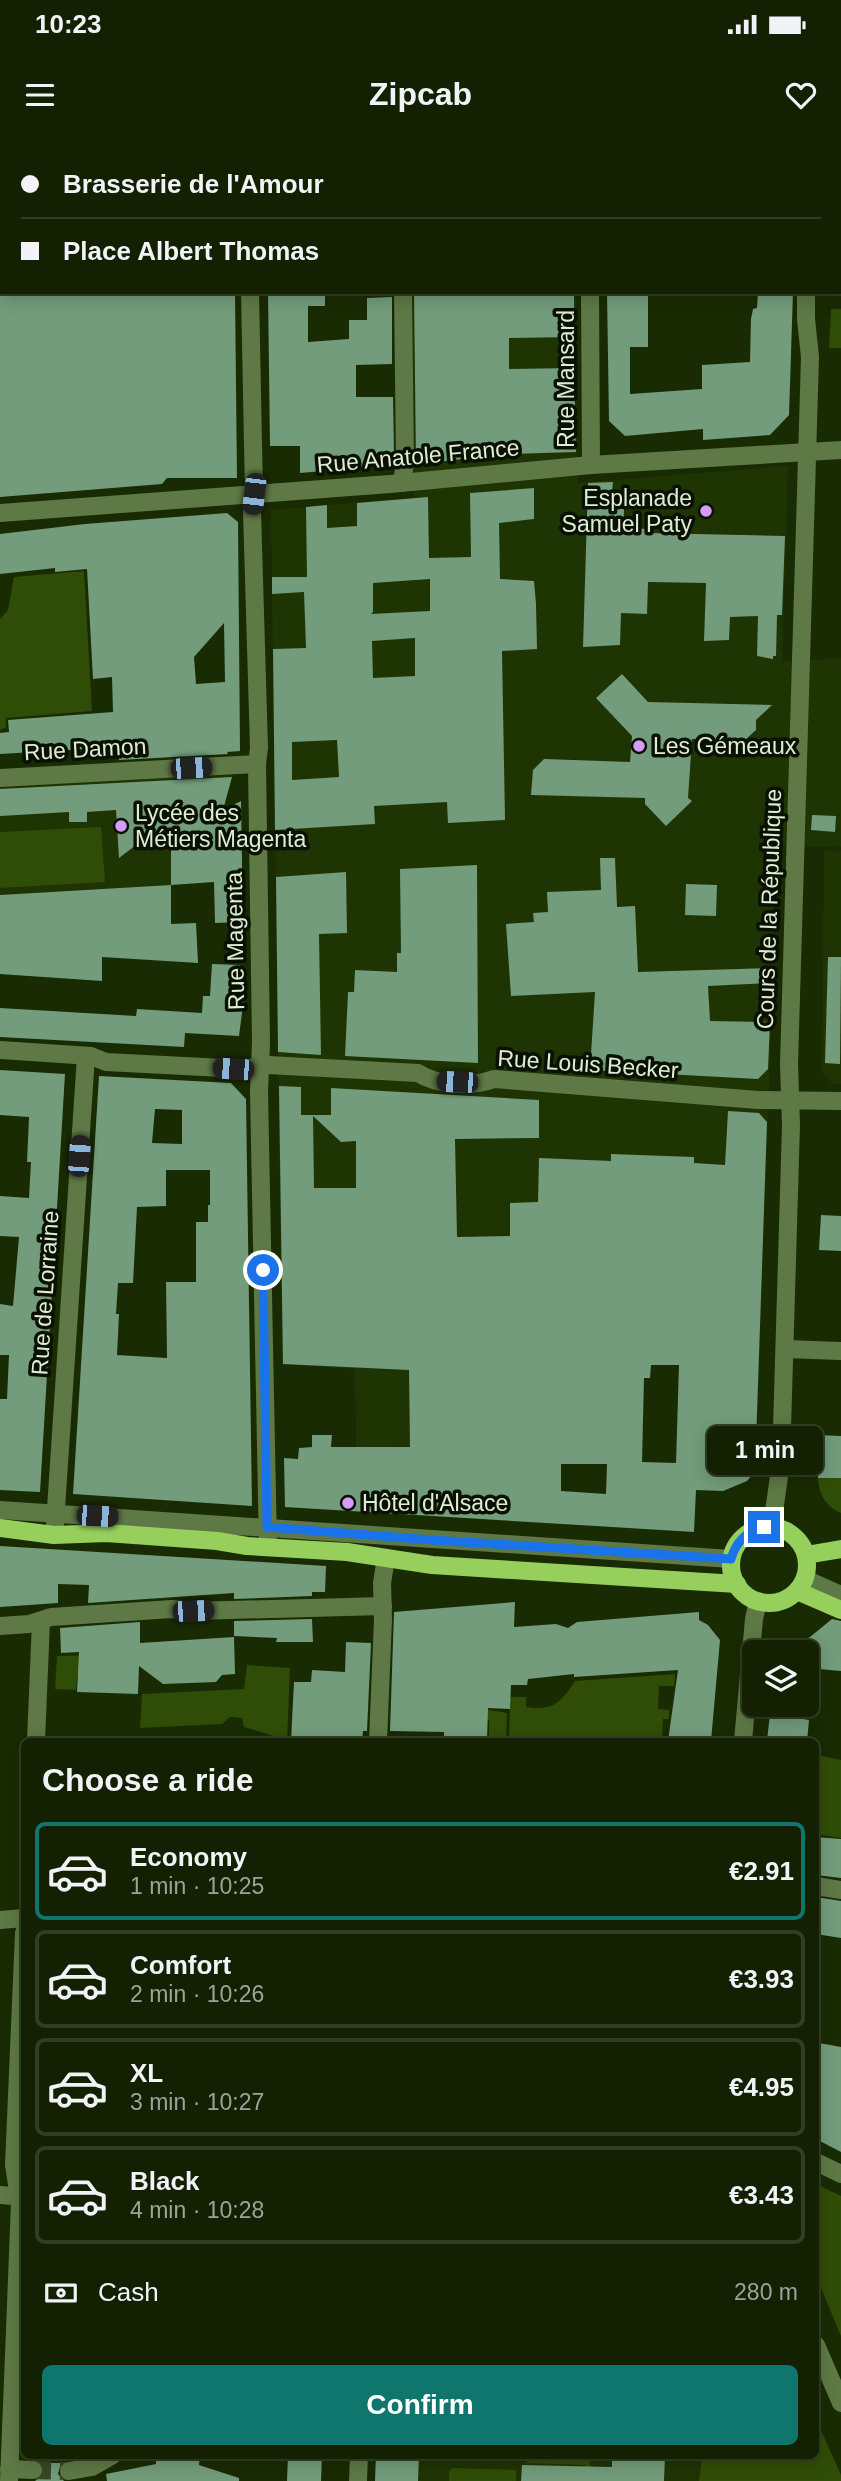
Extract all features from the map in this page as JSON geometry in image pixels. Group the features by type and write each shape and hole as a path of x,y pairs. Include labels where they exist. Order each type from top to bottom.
{"main road":[{"path":"772,1527 790,1532 797,1538 806,1555 808,1563 801,1585 779,1602 758,1601 742,1592 731,1568 731,1559 737,1544 756,1529 772,1527"},
{"path":"0,1528 54,1535 106,1533 347,1552 432,1565 737,1584"},
{"path":"806,1555 841,1549"},
{"path":"801,1585 841,1610"}],"street":[{"name":"Rue Magenta","path":"250,294 254,494 252,511 259,748 260,1066 268,1547"},
{"path":"402,483 405,463 403,294"},
{"name":"Rue Mansard","path":"590,294 591,465"},
{"name":"Cours de la République","path":"772,1527 781,1462 785,1349 791,1100 789,1064 810,357 806,294"},
{"name":"Rue Anatole France","path":"0,513 402,483 591,465 841,450"},
{"name":"Rue Damon","path":"0,778 257,764"},
{"name":"Rue Louis Becker","path":"0,1050 86,1056 106,1062 233,1069 260,1066 418,1073 431,1081 482,1084 494,1079 590,1085 603,1090 841,1101"},
{"name":"Rue de Lorraine","path":"54,1535 86,1056"},
{"path":"785,1349 841,1351"},
{"path":"0,1510 731,1559"},
{"path":"378,1738 382,1583 386,1558"},
{"path":"801,1585 841,1595"},
{"path":"743,1738 758,1601"},
{"path":"0,1626 41,1621 51,1617 172,1609 193,1611 383,1606"},
{"path":"36,1738 41,1621"},
{"path":"819,1886 841,1890"},
{"path":"0,1920 21,1918"},
{"path":"21,1996 13,2165 21,2193"},
{"path":"819,2163 841,2174"},
{"path":"0,2195 21,2197"},
{"path":"21,2218 9,2475 33,2470"},
{"path":"819,2352 841,2403"},
{"path":"69,2471 92,2467 106,2459"},
{"path":"358,2481 359,2459"}],"shaded area":[{"path":"412,294 576,294 578,483 788,466 782,662 841,658 841,847 776,845 768,1119 762,1210 443,1446 356,1447 355,1369 282,1364 271,510 414,498"},
{"path":"831,309 841,309 841,348 829,348"},
{"path":"84,571 92,711 6,718 6,727 0,730 0,619 8,610 14,577"},
{"name":"Lycée des Métiers Magenta","path":"233,771 228,788 171,885 0,895 0,783"},
{"path":"101,827 105,882 0,888 0,832"},
{"path":"824,850 841,851 841,1084 833,1084 822,1073"},
{"path":"818,1478 841,1478 841,1513 824,1499"},
{"path":"100,1655 123,1676 77,1674 76,1690 55,1689 57,1656"},
{"path":"247,1665 290,1668 287,1738 244,1727 242,1718 230,1717 222,1724 140,1728 142,1694 244,1689"},
{"path":"675,1674 674,1686 659,1686 658,1709 669,1710 669,1719 663,1719 662,1738 509,1738 510,1697 526,1697 526,1707 543,1708 560,1700 575,1681"},
{"path":"434,1709 507,1713 506,1738 489,1738 489,1720 456,1719"},
{"path":"819,1756 841,1760 841,1838 819,1834"},
{"path":"819,2185 841,2196 841,2336 819,2283"},
{"path":"819,2426 841,2475 841,2481 699,2481 702,2459 819,2459"},
{"path":"376,2459 701,2459 699,2481 375,2481"},
{"path":"532,2459 589,2459 592,2481 585,2481 585,2465 525,2463"},
{"path":"453,2468 516,2470 516,2481 449,2481 449,2471"}],"building":[{"path":"0,294 235,294 237,478 167,478 162,484 0,497"},
{"path":"268,294 325,294 325,306 308,306 308,342 349,339 349,320 367,320 367,298 392,297 392,364 356,365 356,397 393,397 394,453 382,466 300,473 300,446 270,446"},
{"path":"414,294 574,294 574,337 509,338 509,369 574,368 576,452 510,454 416,464"},
{"path":"607,294 648,294 648,347 630,347 630,394 702,389 702,365 750,362 751,319 753,309 757,308 758,294 793,294 789,415 770,435 703,440 703,429 625,436 609,421"},
{"path":"613,482 612,493 625,494 623,528 649,529 649,533 785,536 782,615 777,615 776,656 773,656 773,659 757,656 758,616 730,617 729,640 704,641 706,583 648,582 647,614 621,613 620,645 583,647 588,483"},
{"path":"534,488 534,519 499,523 500,579 534,581 537,649 502,651 505,820 448,823 447,802 374,806 375,824 275,830 273,649 306,648 304,592 272,594 272,577 307,577 306,507 327,505 327,528 357,526 357,503 428,497 429,558 471,557 470,493","holes":["430,579 430,611 371,614 373,583","415,638 415,676 373,678 372,641","337,740 339,777 292,780 292,742"]},
{"path":"227,513 238,522 240,751 227,752 228,754 119,760 119,747 0,754 0,733 9,732 8,720 113,712 112,677 93,679 87,569 55,572 55,568 0,574 0,534 85,524","holes":["224,623 225,682 196,684 194,657"]},
{"name":"Les Gémeaux","path":"622,674 648,702 772,705 756,720 756,730 745,740 692,739 688,798 692,801 666,826 645,804 645,798 531,795 533,770 544,759 630,762 632,736 596,698"},
{"path":"232,777 223,810 241,801 243,922 215,923 214,882 171,885 171,835 140,842 119,858 116,810 87,812 87,822 69,822 69,812 0,816 0,789"},
{"path":"812,815 836,816 835,832 811,830"},
{"path":"600,858 615,858 617,907 635,906 638,972 772,968 771,983 708,986 710,1021 770,1022 768,1069 758,1079 590,1070 595,992 511,996 506,924 534,922 533,913 548,912 547,892 601,890"},
{"path":"477,865 478,1063 345,1056 348,992 354,992 355,970 397,972 397,953 401,953 400,869"},
{"path":"346,872 347,933 319,934 321,1055 278,1052 276,877"},
{"path":"686,884 717,885 716,916 685,915"},
{"path":"171,885 171,924 196,923 198,963 102,957 102,981 0,974 0,895"},
{"path":"828,957 841,957 840,1064 825,1063"},
{"path":"212,964 240,965 239,998 244,998 239,1036 185,1033 184,1047 0,1037 0,1008 136,1016 137,1009 202,1013 203,996 210,996"},
{"path":"0,1070 65,1074 40,1492 0,1490 0,1399 7,1399 9,1355 0,1355 0,1304 13,1306 19,1237 0,1236 0,1196 29,1198 31,1162 27,1162 29,1117 0,1115"},
{"path":"99,1076 231,1083 246,1099 252,1506 73,1494","holes":["155,1109 182,1110 182,1144 152,1143","166,1170 210,1170 208,1222 196,1222 196,1282 166,1282 167,1358 117,1355 118,1283 133,1283 137,1207 166,1206"]},
{"path":"279,1086 301,1087 301,1115 331,1115 331,1088 539,1100 539,1138 455,1139 457,1237 510,1236 510,1203 538,1202 539,1158 611,1161 611,1154 694,1157 694,1163 725,1165 728,1111 759,1113 767,1122 755,1472 747,1481 723,1491 696,1490 694,1532 285,1507 284,1458 298,1459 299,1448 312,1447 312,1435 332,1435 331,1447 410,1447 409,1370 283,1364","holes":["313,1116 341,1142 356,1141 356,1188 314,1188","651,1365 679,1365 676,1463 642,1462 644,1378 650,1378","561,1464 607,1464 606,1494 561,1491"]},
{"path":"821,1215 841,1216 841,1251 819,1250"},
{"path":"819,1435 841,1436 841,1478 818,1478"},
{"path":"0,1546 326,1566 325,1592 312,1592 312,1596 234,1599 234,1593 88,1603 89,1585 58,1584 58,1603 0,1607"},
{"path":"515,1602 514,1627 556,1624 568,1628 577,1622 699,1612 699,1620 708,1625 720,1640 711,1738 668,1738 678,1670 574,1677 574,1674 528,1679 527,1685 511,1685 510,1709 488,1708 487,1738 444,1738 444,1732 390,1731 394,1612"},
{"path":"312,1619 313,1642 276,1642 277,1638 234,1636 234,1621"},
{"path":"832,1619 841,1621 841,1671 819,1669 819,1640 804,1640"},
{"path":"140,1622 140,1643 234,1637 235,1674 222,1675 216,1682 163,1684 139,1666 138,1694 77,1692 79,1652 61,1653 60,1628"},
{"path":"346,1642 371,1643 367,1731 363,1731 362,1738 291,1738 294,1682 311,1682 312,1670 345,1672"},
{"path":"770,1717 803,1717 809,1720 807,1738 767,1738"},
{"path":"819,1837 841,1839 841,1878 819,1875"},
{"path":"819,1897 841,1901 841,1938 819,1934"},
{"path":"819,2043 841,2047 841,2152 819,2141"},
{"path":"156,2459 200,2459 199,2465 239,2478 239,2481 107,2481 106,2474 156,2464"},
{"path":"288,2459 322,2459 321,2481 287,2481"},
{"path":"376,2459 419,2459 418,2481 375,2481"},
{"path":"612,2459 665,2459 664,2481 521,2481 522,2465 612,2467"},
{"path":"41,2463 61,2463 58,2474 64,2481 35,2481 43,2475"}],"tunnel":[{"path":"33,2470 69,2471"}],"place":[{"name":"Esplanade Samuel Paty","path":"706,511"},
{"name":"Les Gémeaux","path":"639,746"},
{"name":"Lycée des Métiers Magenta","path":"121,826"},
{"name":"Hôtel d'Alsace","path":"348,1503"}],"route":[{"path":"263,1270 267,1527 731,1559 742,1538 749,1532 764,1527"}]}
